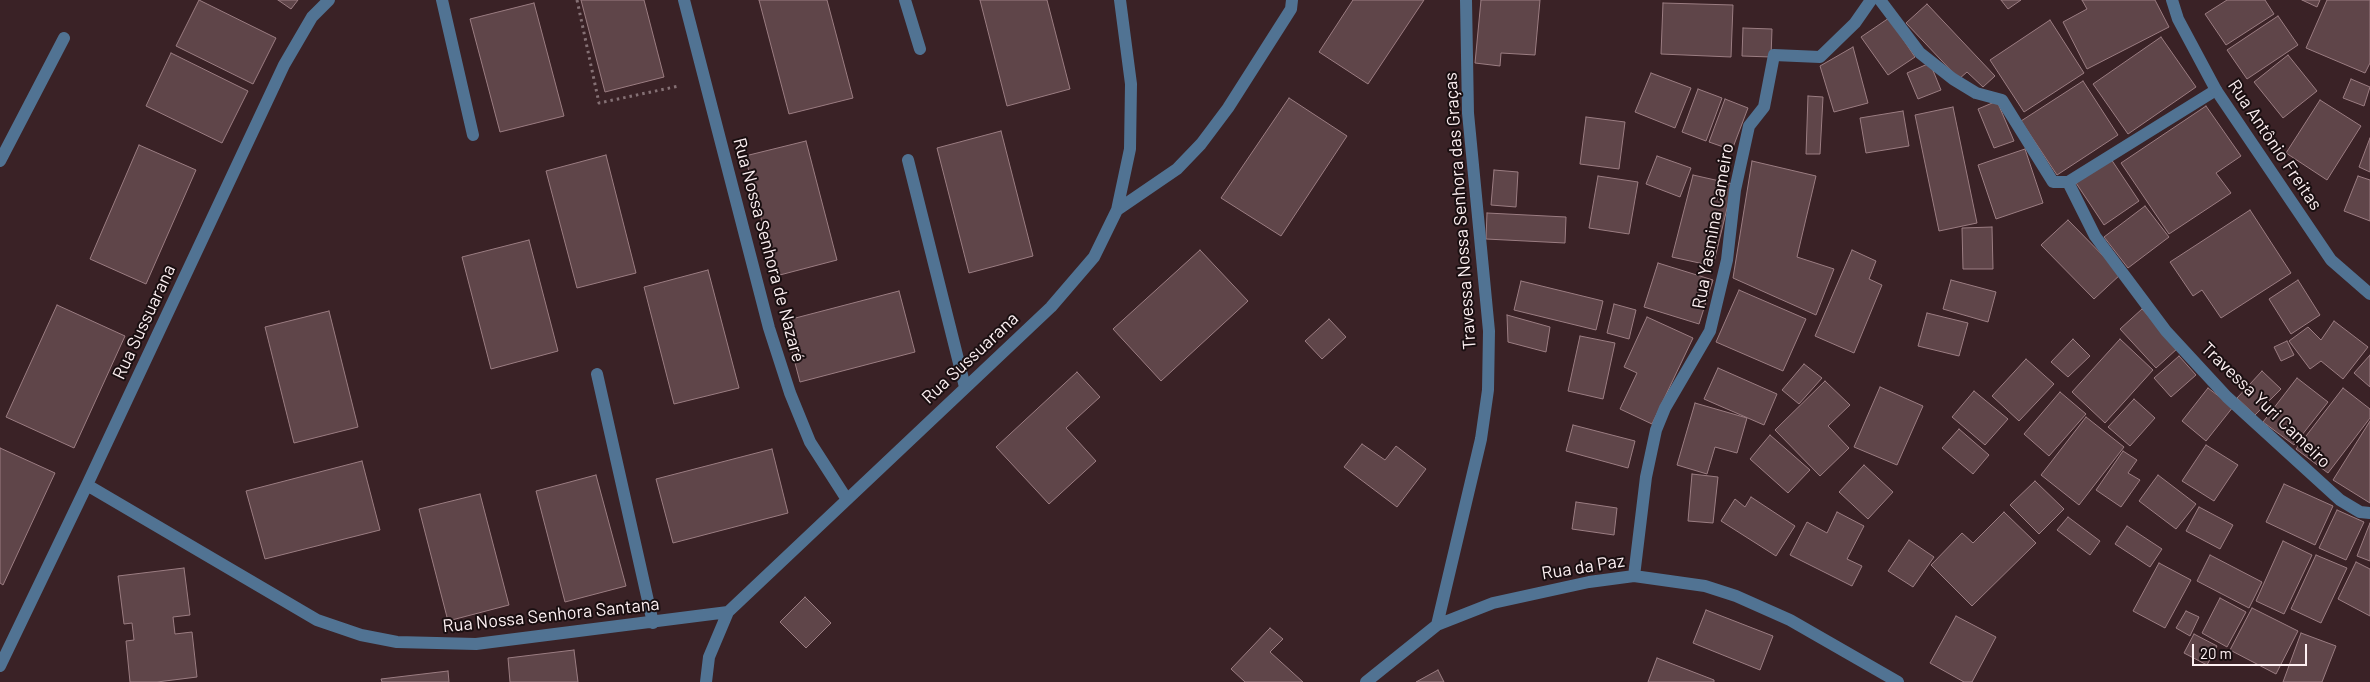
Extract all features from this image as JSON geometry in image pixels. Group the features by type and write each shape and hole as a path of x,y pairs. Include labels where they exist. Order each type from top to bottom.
{"street":[{"name":"Rua Sussuarana","path":"0,666 284,65 312,17 329,0"},
{"path":"442,0 473,135"},
{"name":"Rua Nossa Senhora de Nazaré","path":"684,0 769,328 790,393 810,442 846,498"},
{"path":"905,0 920,49"},
{"name":"Rua Sussuarana","path":"706,682 709,657 728,612 846,498 1051,307 1094,257 1117,210 1130,149 1131,84 1120,0"},
{"path":"1117,210 1178,169 1201,144 1228,108 1281,25 1291,9 1292,0"},
{"name":"Travessa Nossa Senhora das Graças","path":"1437,624 1481,439 1488,390 1490,331 1468,113 1466,0"},
{"name":"Rua Yasmina Cameiro","path":"1634,576 1646,477 1656,430 1665,408 1710,331 1727,260 1735,190 1749,126 1764,107 1774,55 1820,57 1855,23 1871,0"},
{"path":"1880,0 1920,53 1953,79 1976,93 2002,100 2053,182 2068,182 2216,90"},
{"name":"Rua Antônio Freitas","path":"2172,0 2178,19 2216,90 2331,260 2370,294"},
{"path":"0,161 64,38"},
{"path":"908,160 965,387"},
{"name":"Travessa Yuri Cameiro","path":"2068,182 2095,236 2172,337 2227,397 2340,500 2360,512 2370,513"},
{"path":"597,374 653,623"},
{"name":"Rua Nossa Senhora Santana","path":"87,485 317,620 361,635 397,642 476,644 728,612"},
{"name":"Rua da Paz","path":"1366,682 1437,624 1493,603 1589,582 1634,576 1705,586 1736,596 1790,620 1898,682"}],"path":[{"path":"577,0 599,103 705,80"}],"building":[{"path":"199,0 276,38 253,84 176,46"},
{"path":"278,0 298,0 291,9"},
{"path":"581,0 644,0 664,77 605,92"},
{"path":"759,0 827,0 853,98 789,114"},
{"path":"980,0 1047,0 1070,89 1007,106"},
{"path":"1353,0 1424,0 1368,84 1319,52"},
{"path":"1481,0 1540,0 1535,55 1501,53 1500,66 1475,63"},
{"path":"2001,0 2021,0 2008,9"},
{"path":"2082,0 2155,0 2169,27 2087,69 2063,22 2087,9"},
{"path":"2227,0 2265,0 2274,14 2226,45 2205,14"},
{"path":"2302,0 2320,0 2317,7"},
{"path":"2327,0 2370,0 2370,63 2365,73 2306,48"},
{"path":"534,3 564,116 500,132 470,19"},
{"path":"1663,3 1733,5 1731,57 1661,54"},
{"path":"1927,4 1995,76 1983,87 1967,72 1959,79 1906,23"},
{"path":"2278,16 2298,45 2247,79 2227,50"},
{"path":"1889,18 1915,57 1888,75 1861,37"},
{"path":"2050,20 2084,73 2024,112 1990,60"},
{"path":"1743,28 1772,29 1771,57 1742,56"},
{"path":"2161,37 2196,87 2128,134 2093,84"},
{"path":"1853,47 1868,103 1834,112 1820,66"},
{"path":"171,53 248,91 222,143 146,106"},
{"path":"2288,55 2317,91 2283,118 2254,82"},
{"path":"1930,63 1941,90 1918,99 1907,73"},
{"path":"1651,73 1691,88 1675,128 1635,112"},
{"path":"2351,79 2370,87 2364,106 2343,98"},
{"path":"2083,81 2118,135 2057,175 2021,121"},
{"path":"1698,89 1722,98 1706,141 1682,132"},
{"path":"1808,96 1823,97 1820,154 1806,154"},
{"path":"1289,98 1347,136 1281,236 1221,198"},
{"path":"1725,99 1748,108 1732,150 1709,142"},
{"path":"2320,100 2361,126 2327,180 2286,153"},
{"path":"1997,101 2014,141 1994,148 1978,109"},
{"path":"2206,106 2241,156 2216,173 2231,193 2169,234 2121,163"},
{"path":"1953,107 1977,223 1939,231 1915,115"},
{"path":"1903,111 1909,146 1866,153 1860,118"},
{"path":"1586,117 1625,122 1619,169 1580,164"},
{"path":"1001,131 1033,256 969,273 937,148"},
{"path":"2370,138 2370,172 2359,167"},
{"path":"806,141 837,260 776,276 745,156"},
{"path":"139,145 196,170 146,284 90,259"},
{"path":"2025,149 2043,203 1996,219 1978,165"},
{"path":"606,155 636,273 577,288 546,171"},
{"path":"1657,156 1691,168 1680,197 1646,184"},
{"path":"2111,159 2139,201 2104,225 2076,183"},
{"path":"1752,161 1816,176 1797,257 1834,269 1816,315 1733,278"},
{"path":"1494,170 1518,172 1516,207 1491,205"},
{"path":"1693,175 1733,184 1713,266 1672,257"},
{"path":"1598,176 1638,182 1629,234 1589,228"},
{"path":"2358,176 2370,180 2370,221 2344,211"},
{"path":"2145,206 2169,237 2128,268 2104,237"},
{"path":"2250,210 2291,273 2221,318 2202,290 2193,296 2170,262"},
{"path":"1487,213 1566,217 1565,243 1486,239"},
{"path":"2068,220 2121,274 2094,299 2041,245"},
{"path":"1992,227 1993,269 1963,269 1962,228"},
{"path":"529,240 558,351 491,369 462,257"},
{"path":"1200,250 1248,301 1161,381 1113,329"},
{"path":"1852,250 1876,261 1869,279 1882,285 1854,353 1815,336"},
{"path":"1658,263 1713,280 1699,324 1644,307"},
{"path":"708,270 739,388 674,404 644,287"},
{"path":"1951,280 1996,292 1988,322 1943,309"},
{"path":"2298,280 2320,315 2291,334 2269,299"},
{"path":"1521,281 1603,301 1596,330 1514,310"},
{"path":"1739,290 1806,319 1783,371 1716,342"},
{"path":"899,291 915,352 800,382 784,321"},
{"path":"1614,304 1636,310 1629,339 1607,333"},
{"path":"57,305 125,336 74,448 6,417"},
{"path":"2142,309 2178,348 2156,368 2120,329"},
{"path":"329,311 358,427 294,443 265,327"},
{"path":"1927,313 1968,323 1959,356 1918,346"},
{"path":"1507,315 1550,327 1546,352 1508,342"},
{"path":"1647,317 1693,338 1652,424 1620,409 1637,373 1624,367"},
{"path":"1329,319 1346,337 1322,359 1305,341"},
{"path":"2334,321 2368,347 2343,379 2321,361 2310,369 2289,341 2308,327 2321,340"},
{"path":"1580,336 1615,343 1603,399 1568,391"},
{"path":"2073,339 2090,356 2068,377 2051,362"},
{"path":"2120,339 2153,370 2105,423 2072,392"},
{"path":"2287,341 2294,355 2281,361 2274,347"},
{"path":"2370,355 2370,387 2354,373"},
{"path":"2179,356 2196,375 2171,397 2154,378"},
{"path":"2026,359 2054,384 2019,421 1992,396"},
{"path":"1804,364 1822,378 1799,404 1782,390"},
{"path":"1718,368 1777,394 1764,425 1704,399"},
{"path":"2262,371 2281,389 2255,415 2237,398"},
{"path":"1077,372 1100,397 1066,428 1096,461 1049,504 996,447"},
{"path":"2297,378 2328,402 2294,445 2263,422"},
{"path":"1825,381 1850,405 1828,426 1849,448 1820,476 1775,430"},
{"path":"1880,387 1923,406 1897,465 1854,447"},
{"path":"2208,388 2233,407 2206,441 2182,421"},
{"path":"2343,388 2370,409 2370,418 2328,473 2296,449"},
{"path":"1974,391 2008,419 1985,445 1952,417"},
{"path":"2060,392 2086,414 2049,456 2024,434"},
{"path":"2134,399 2155,418 2130,446 2108,427"},
{"path":"1695,403 1747,418 1737,453 1715,447 1707,474 1677,465"},
{"path":"2086,417 2124,447 2079,505 2041,475"},
{"path":"2370,421 2370,503 2333,480"},
{"path":"1573,425 1635,441 1628,468 1566,451"},
{"path":"1959,429 1989,455 1973,474 1942,448"},
{"path":"1770,435 1810,470 1788,493 1750,459"},
{"path":"1362,444 1385,460 1396,446 1426,469 1397,507 1344,467"},
{"path":"2206,445 2238,465 2214,501 2182,481"},
{"path":"0,448 55,473 3,585 0,583"},
{"path":"772,449 788,513 673,543 656,479"},
{"path":"2123,451 2137,460 2128,473 2140,480 2121,507 2096,490"},
{"path":"362,461 380,530 265,559 246,491"},
{"path":"1864,465 1893,492 1868,519 1839,492"},
{"path":"1692,474 1718,477 1713,523 1688,521"},
{"path":"596,475 626,586 565,602 536,491"},
{"path":"2158,475 2196,504 2176,529 2139,501"},
{"path":"2035,481 2064,509 2039,534 2010,505"},
{"path":"2284,484 2333,506 2315,545 2266,522"},
{"path":"480,494 509,605 448,621 419,509"},
{"path":"1751,497 1795,526 1776,556 1721,521 1735,499 1745,507"},
{"path":"1576,502 1617,508 1614,535 1572,529"},
{"path":"2199,507 2233,525 2220,549 2186,531"},
{"path":"2337,510 2364,522 2346,560 2319,548"},
{"path":"1837,512 1864,526 1847,559 1862,566 1852,586 1790,555 1807,522 1827,533"},
{"path":"2004,512 2036,543 1972,606 1931,565 1962,533 1973,543"},
{"path":"2068,517 2100,541 2090,555 2057,530"},
{"path":"2370,523 2370,561 2357,556"},
{"path":"2127,526 2162,549 2150,567 2115,544"},
{"path":"1909,540 1934,557 1913,587 1888,571"},
{"path":"2283,541 2312,555 2284,614 2256,601"},
{"path":"2210,555 2262,582 2249,608 2197,581"},
{"path":"2316,555 2347,568 2321,623 2291,609"},
{"path":"2356,562 2370,569 2370,616 2338,599"},
{"path":"2159,563 2191,580 2165,628 2133,611"},
{"path":"184,568 190,615 173,617 175,634 192,632 197,677 157,682 130,682 126,641 134,640 132,623 124,624 118,576"},
{"path":"805,597 831,623 806,648 780,622"},
{"path":"2220,598 2246,612 2227,647 2202,633"},
{"path":"2252,608 2298,631 2276,674 2230,650"},
{"path":"1706,610 1773,636 1760,670 1693,643"},
{"path":"2186,611 2199,617 2190,636 2176,628"},
{"path":"1956,616 1996,637 1972,682 1964,682 1930,663"},
{"path":"1270,628 1283,639 1270,652 1303,682 1245,682 1231,669"},
{"path":"2301,633 2336,646 2322,682 2283,682"},
{"path":"2194,634 2217,646 2207,665 2184,653"},
{"path":"574,650 578,682 510,682 508,658"},
{"path":"1657,658 1714,680 1714,682 1648,682"},
{"path":"1438,670 1444,682 1416,682"},
{"path":"448,671 449,682 382,682 381,679"}]}
